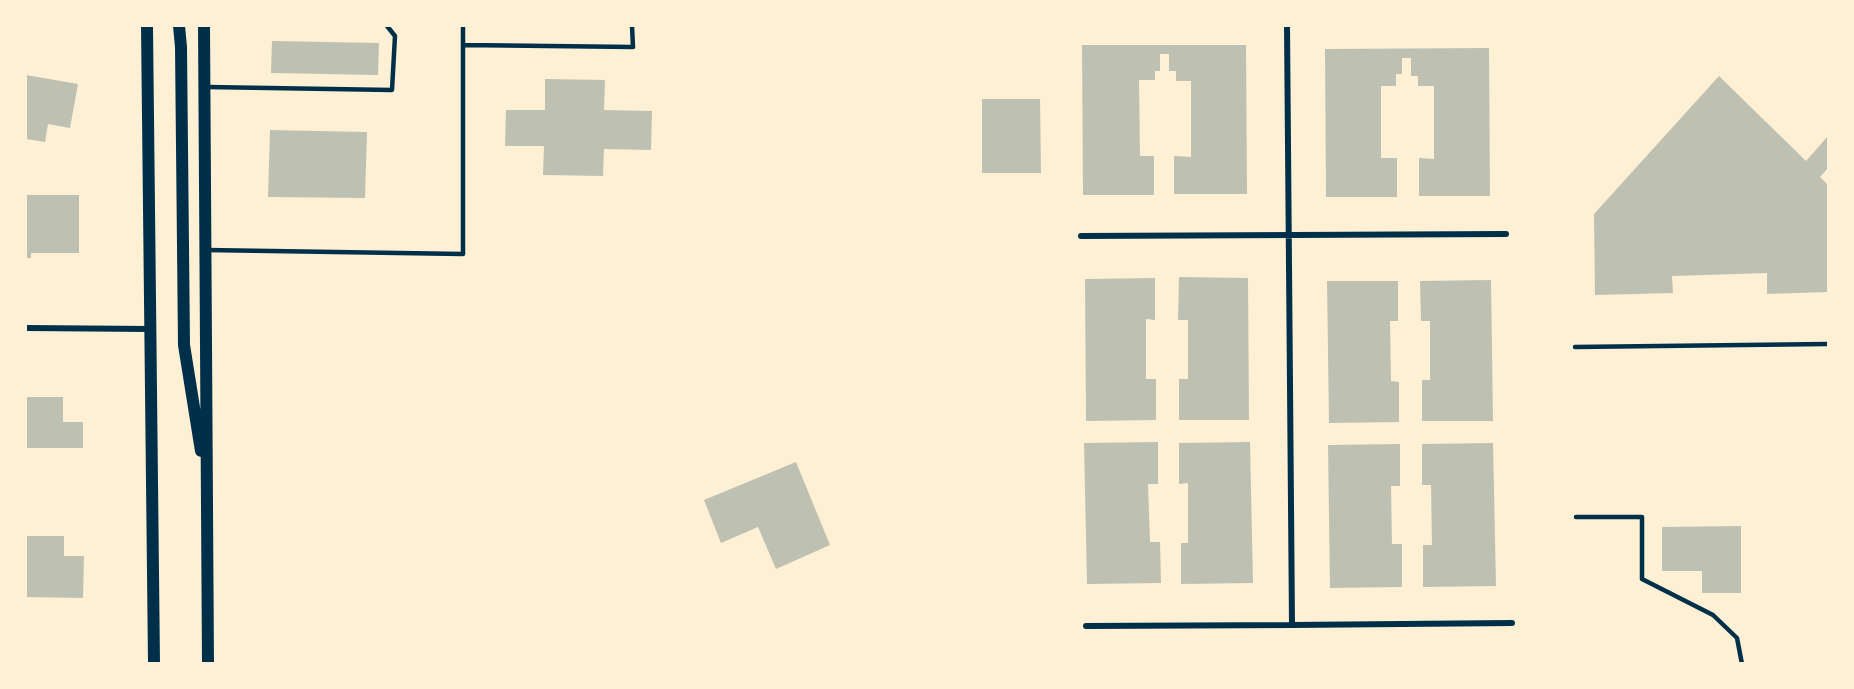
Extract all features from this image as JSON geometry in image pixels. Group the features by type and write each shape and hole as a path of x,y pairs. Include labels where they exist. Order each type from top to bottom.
{"main road":[{"path":"147,26 154,663"},
{"path":"179,26 184,345 207,488"},
{"path":"204,26 208,663"}],"street":[{"path":"1287,26 1293,625"},
{"path":"1081,236 1506,234"},
{"path":"26,328 149,329"},
{"path":"1086,626 1512,623"}],"lane":[{"path":"204,87 392,90 395,36 387,26"},
{"path":"206,250 462,254 463,26"},
{"path":"463,45 633,47 632,26"},
{"path":"1575,347 1828,344"},
{"path":"1576,517 1642,517 1642,579 1713,615 1737,638 1742,663"}],"building":[{"path":"272,41 379,43 378,75 271,73"},
{"path":"1082,45 1246,45 1247,194 1174,194 1174,156 1191,157 1191,81 1176,81 1176,71 1169,71 1169,54 1160,54 1160,71 1155,71 1155,80 1139,80 1140,156 1154,156 1154,195 1083,195"},
{"path":"1489,48 1490,196 1419,196 1419,158 1434,159 1434,86 1418,86 1418,76 1411,76 1411,58 1402,58 1402,74 1396,74 1396,86 1381,86 1381,158 1397,158 1397,197 1326,197 1325,49"},
{"path":"26,75 78,84 70,128 48,124 45,142 26,139"},
{"path":"1719,76 1806,161 1828,136 1828,168 1820,177 1828,185 1828,292 1767,294 1767,273 1672,276 1673,293 1595,295 1594,214"},
{"path":"545,79 605,80 604,110 652,111 651,150 604,149 603,176 543,175 544,146 505,146 506,110 545,110"},
{"path":"982,99 1040,99 1041,173 982,173"},
{"path":"270,130 367,132 365,198 268,197"},
{"path":"26,195 79,195 79,253 31,253 31,258 26,258"},
{"path":"1179,277 1248,278 1249,420 1179,420 1179,379 1188,379 1188,320 1178,320"},
{"path":"1155,278 1155,320 1146,319 1146,379 1156,379 1156,420 1086,421 1085,279"},
{"path":"1491,280 1493,421 1422,421 1422,380 1430,380 1430,321 1421,321 1420,281"},
{"path":"1327,281 1398,281 1398,321 1390,321 1391,381 1399,382 1399,422 1329,423"},
{"path":"26,397 63,397 63,422 83,422 83,448 26,448"},
{"path":"1158,442 1158,484 1148,484 1150,542 1160,542 1161,583 1087,584 1084,443"},
{"path":"1250,442 1253,583 1181,584 1181,543 1188,543 1188,483 1179,484 1179,443"},
{"path":"1493,443 1496,586 1423,587 1423,545 1432,545 1431,485 1422,485 1422,444"},
{"path":"1400,444 1400,486 1391,486 1392,544 1402,544 1402,587 1330,588 1328,445"},
{"path":"796,462 830,545 776,569 758,527 721,543 704,500"},
{"path":"1741,526 1741,593 1702,593 1702,571 1662,571 1662,527"},
{"path":"26,536 64,536 64,556 84,556 83,598 26,597"}]}
